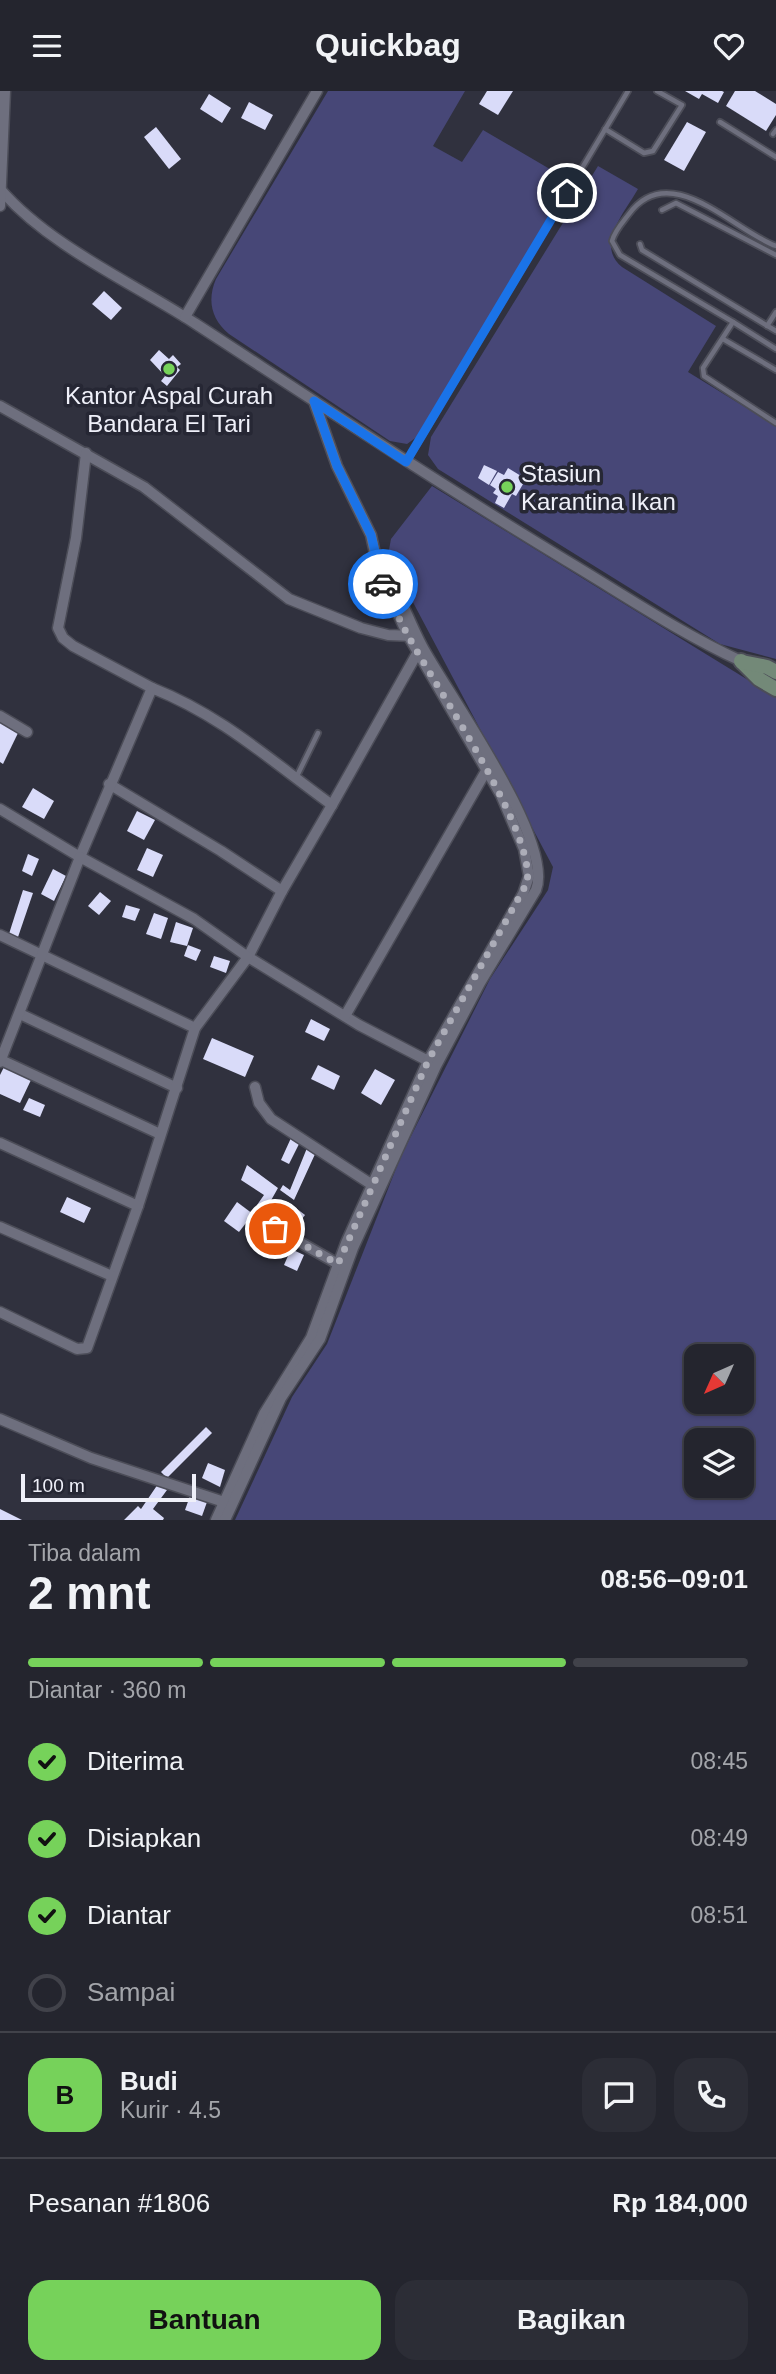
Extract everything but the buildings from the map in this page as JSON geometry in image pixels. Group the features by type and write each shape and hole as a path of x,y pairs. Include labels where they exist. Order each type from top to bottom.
{"main road":[{"path":"741,661 776,672"},
{"path":"741,661 759,679 776,689"}],"street":[{"path":"0,205 5,91"},
{"path":"185,317 317,91"},
{"path":"1,189 26,216 406,462 684,632 741,661"},
{"path":"216,1520 264,1414 311,1338 326,1304 338,1264 432,1063 527,883 528,867 524,849 501,795 380,577 371,535 337,466 314,401"},
{"path":"0,406 144,487 289,599 361,628 388,635 413,636"},
{"path":"86,453 76,538 58,628 63,638 73,646 152,688 176,697 231,729 332,805"},
{"path":"0,1312 82,1350 90,1343 138,1206 195,1028 248,957 282,891 420,649"},
{"path":"420,649 508,791 534,850 540,876 536,890 432,1063"},
{"path":"152,688 109,784 1,1061 160,1133"},
{"path":"0,716 27,732"},
{"path":"345,1016 486,771"},
{"path":"109,784 282,891"},
{"path":"0,809 80,857 194,919 248,957 345,1016 432,1063"},
{"path":"0,935 195,1028"},
{"path":"20,1014 177,1088"},
{"path":"255,1087 259,1104 271,1119 376,1187"},
{"path":"0,1143 138,1206"},
{"path":"225,1520 276,1407 320,1339 376,1187"},
{"path":"0,1227 112,1276"},
{"path":"275,1229 338,1264"},
{"path":"0,1419 91,1458 224,1502"}],"lane":[{"path":"406,462 628,91"},
{"path":"605,129 644,153 653,151 682,105 657,91"},
{"path":"720,122 776,157"},
{"path":"776,246 688,195 674,194 644,199 636,204 614,234 612,241 620,255 776,349"},
{"path":"662,210 676,203 776,255"},
{"path":"639,244 642,250 776,331"},
{"path":"767,326 776,312"},
{"path":"733,322 703,368 705,376 776,423"},
{"path":"723,339 776,370"},
{"path":"296,779 318,733"}],"shaded area":[{"path":"328,91 465,91 433,146 462,162 483,130 572,182 421,434 407,444 390,441 229,334 218,322 212,309 216,279"},
{"path":"598,166 638,189 615,228 611,249 614,258 622,267 716,326 688,372 776,426 776,659 720,644 438,469 428,455 431,437"},
{"path":"432,486 776,697 776,1520 235,1520 292,1397 327,1344 401,1156 490,979 548,890 553,867 388,555 391,539"}],"way so far":[{"path":"275,1229 338,1264 428,1061 527,883 528,867 524,849 501,795 409,637 383,584"}],"place":[{"name":"Kantor Aspal Curah Bandara El Tari","path":"169,369"},
{"name":"Stasiun Karantina Ikan","path":"507,487"}],"route":[{"path":"383,584 371,535 337,466 314,401 406,462 567,193"}]}
